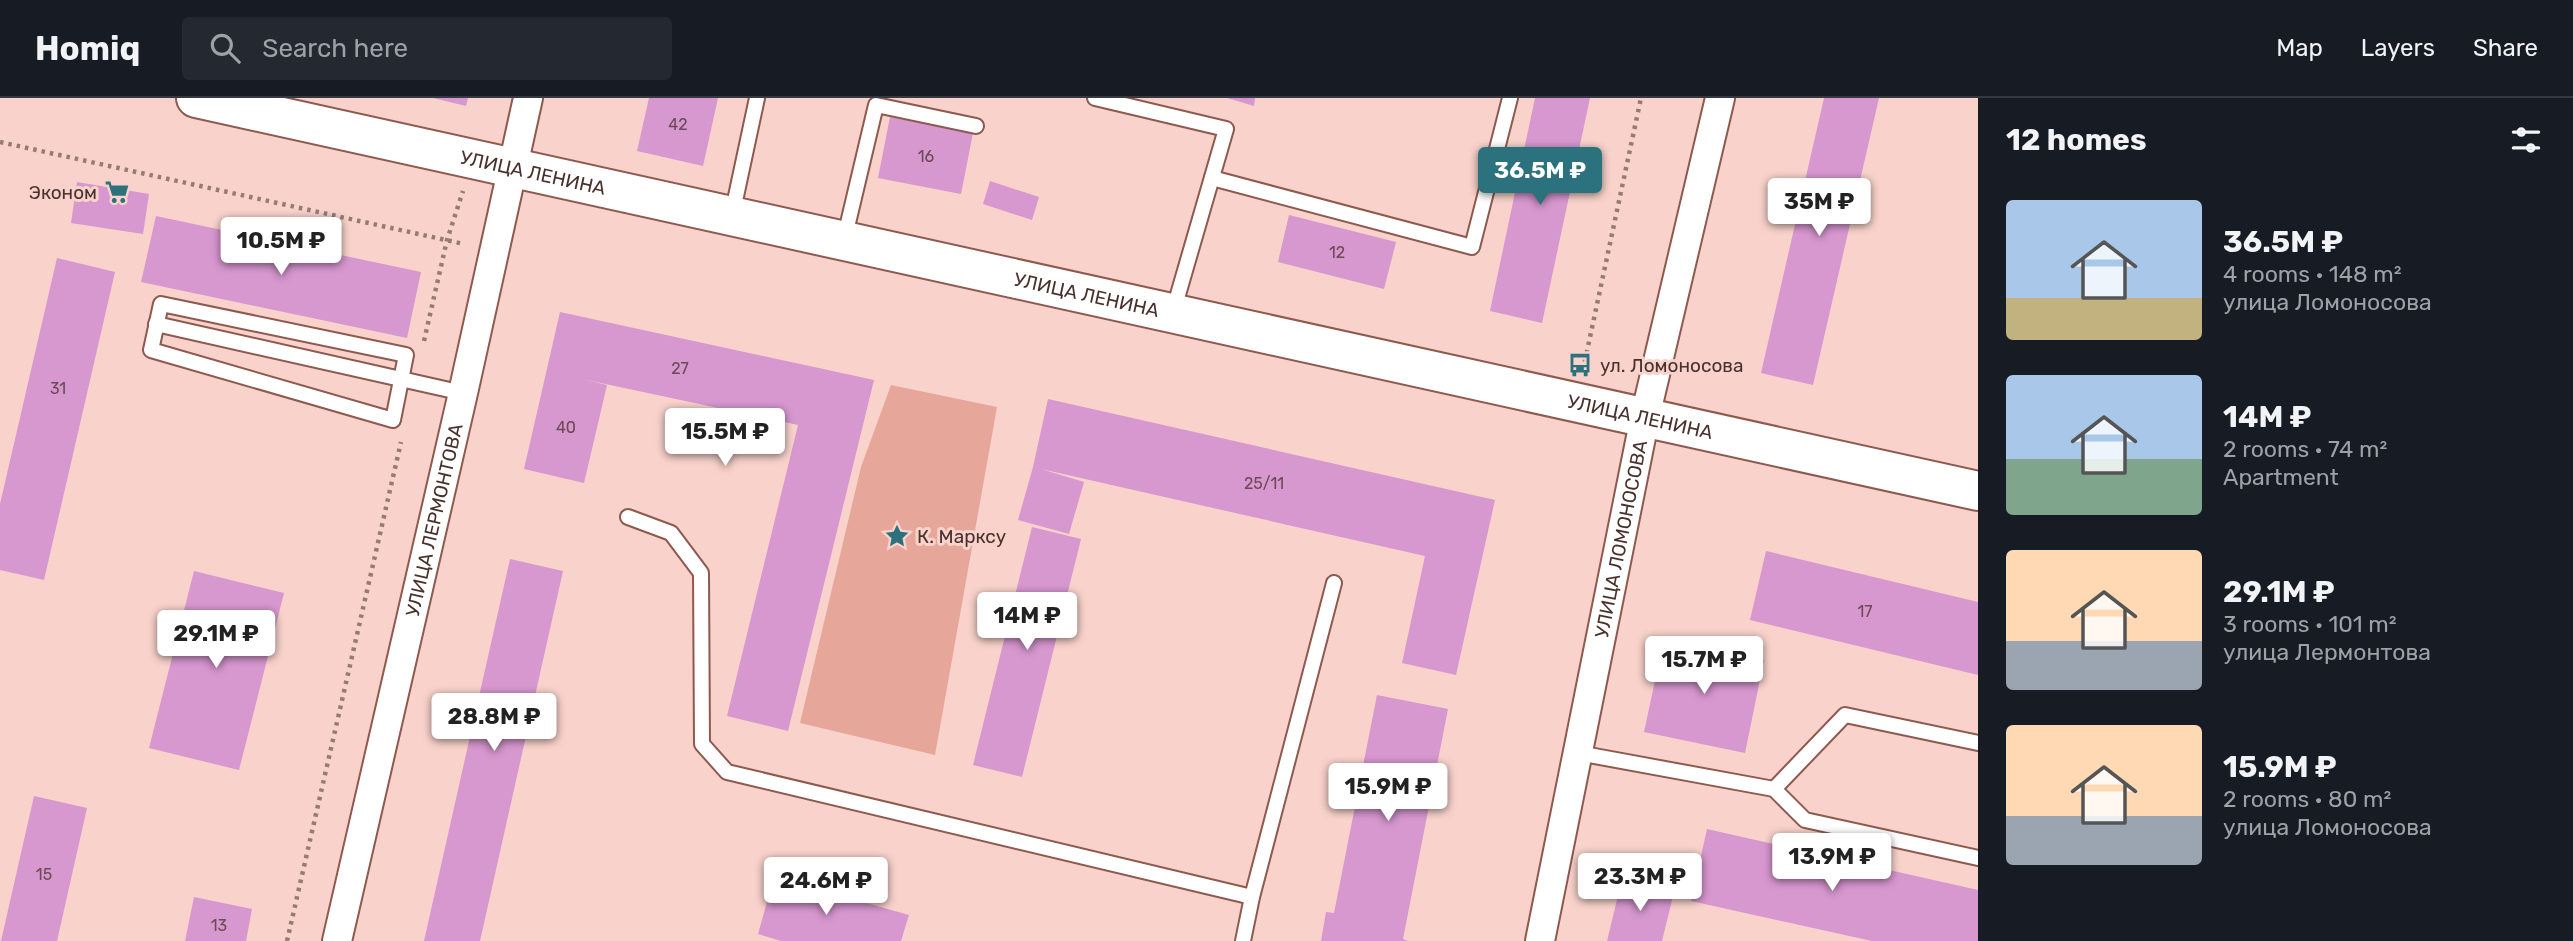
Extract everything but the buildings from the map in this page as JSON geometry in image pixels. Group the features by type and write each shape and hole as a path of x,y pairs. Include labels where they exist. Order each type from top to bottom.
{"main road":[{"name":"УЛИЦА ЛЕНИНА","path":"196,98 1978,491"}],"street":[{"name":"УЛИЦА ЛЕРМОНТОВА","path":"337,941 528,98"},
{"name":"УЛИЦА ЛОМОНОСОВА","path":"1540,941 1645,417 1720,98"}],"lane":[{"path":"732,215 757,98"},
{"path":"1095,98 1226,129 1173,314"},
{"path":"1212,178 1472,247 1510,98"},
{"path":"844,242 876,105 976,126"},
{"path":"160,304 407,355 408,380 393,420 151,350 156,324 160,304"},
{"path":"156,324 463,393"},
{"path":"628,517 671,533 701,573 702,744 727,772 1252,897"},
{"path":"1243,941 1252,897 1334,583"},
{"path":"1774,789 1845,715 1978,743"},
{"path":"1578,753 1774,789 1805,820 1978,859"}],"path":[{"path":"1577,402 1641,98"},
{"path":"0,142 494,251"},
{"path":"408,380 446,240 474,160"},
{"path":"287,941 402,435"}],"shaded area":[{"path":"891,385 997,407 935,755 800,723 861,467"}],"place":[{"name":"Эконом","path":"117,192"},
{"name":"ул. Ломоносова","path":"1580,365"},
{"name":"К. Марксу","path":"897,536"}]}
